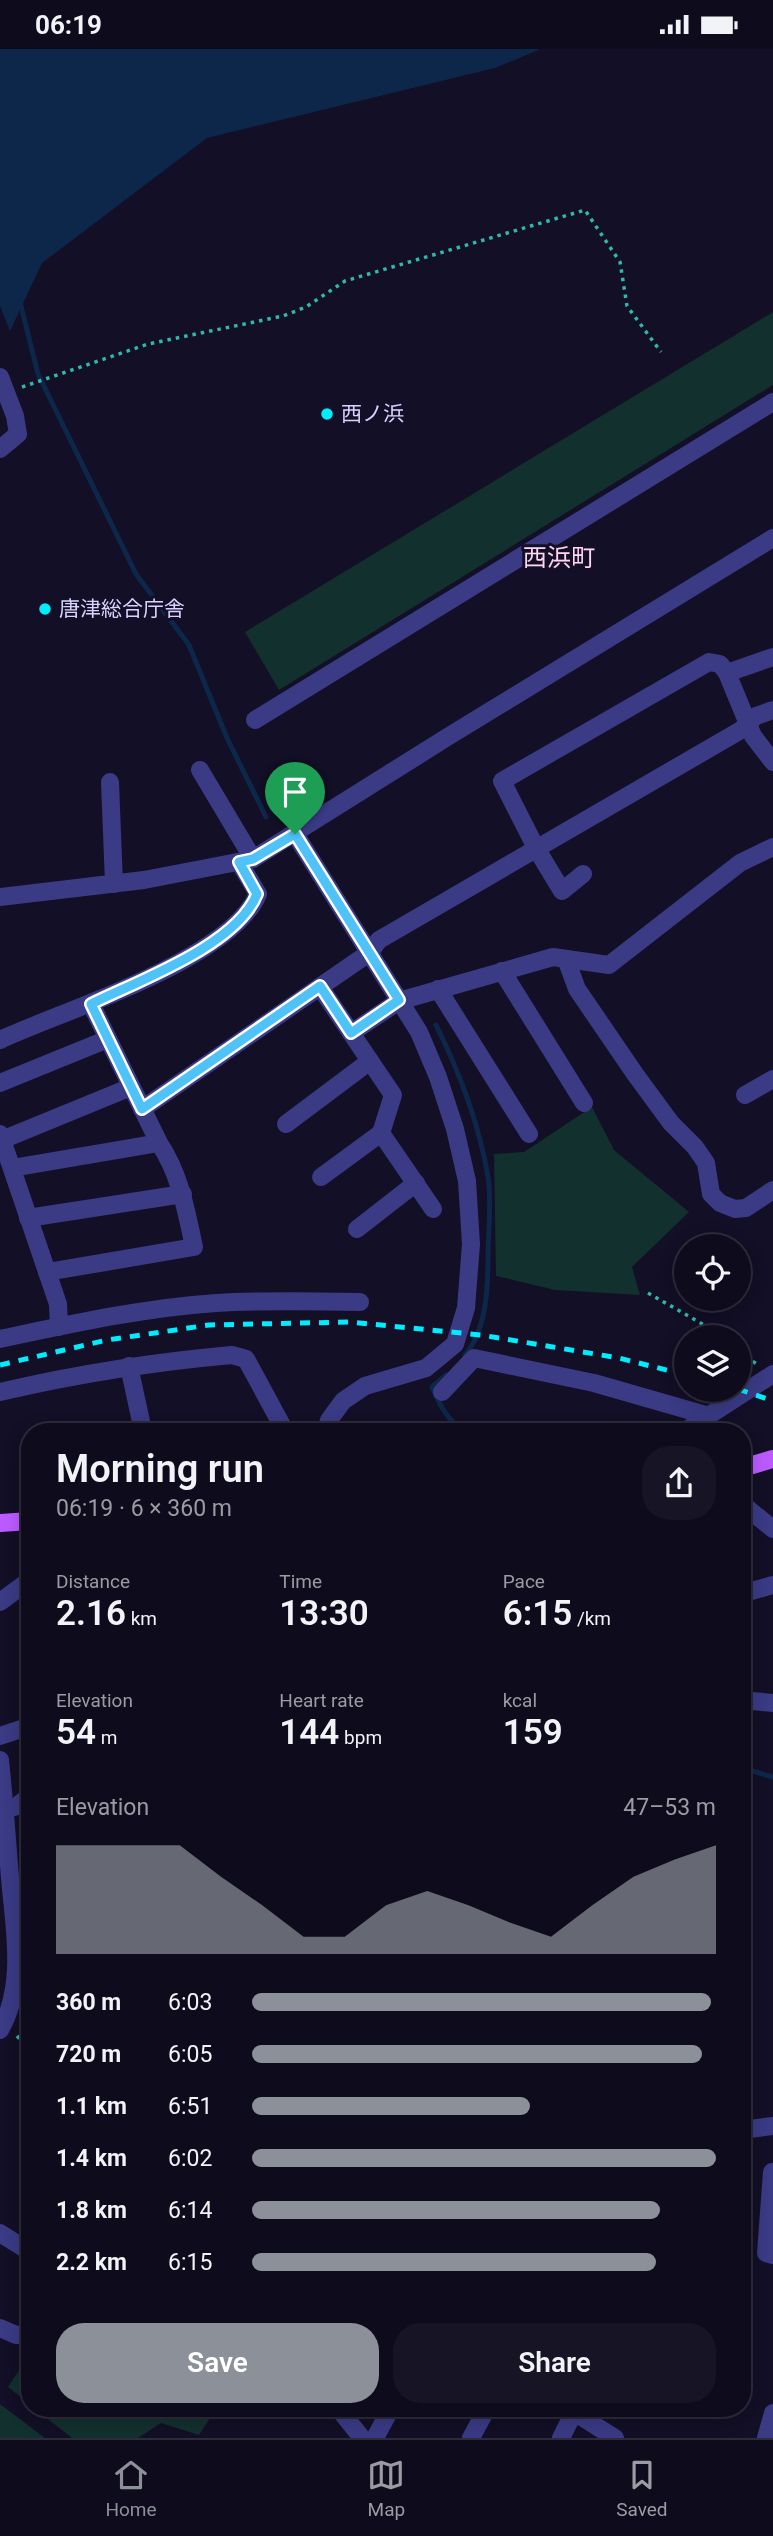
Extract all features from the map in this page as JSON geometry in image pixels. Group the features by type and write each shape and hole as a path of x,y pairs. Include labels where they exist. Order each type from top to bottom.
{"main road":[{"path":"751,1465 773,1459"},
{"path":"0,1523 21,1522"}],"street":[{"path":"0,449 18,434 15,416 3,385"},
{"path":"255,720 773,402"},
{"path":"0,897 114,884 246,861 295,834 449,736 773,538"},
{"path":"727,673 773,657"},
{"path":"583,874 562,891 536,848 502,781 709,662 720,664 727,673 753,736 773,762"},
{"path":"142,1109 369,953 379,940 748,725 756,716 773,710"},
{"path":"0,1040 36,1023 91,1004 196,953 234,927 252,907 257,894 246,861 200,770"},
{"path":"110,782 114,884"},
{"path":"295,834 419,1032 438,1077 467,1181 471,1244 466,1308 455,1344 426,1368 365,1386 342,1401 328,1423"},
{"path":"351,1033 399,1000 553,957 609,965 740,863 773,847"},
{"path":"566,959 576,989 664,1113 706,1163 711,1194 720,1203 735,1209 746,1208 773,1190"},
{"path":"502,971 584,1103"},
{"path":"320,986 393,1095 381,1133 321,1177"},
{"path":"438,989 529,1134"},
{"path":"47,1272 194,1247 183,1194 173,1163 159,1143 91,1004"},
{"path":"0,1083 108,1039"},
{"path":"286,1124 370,1061"},
{"path":"745,1095 773,1079"},
{"path":"59,1327 58,1304 1,1137 131,1087"},
{"path":"381,1133 433,1209"},
{"path":"12,1168 159,1143"},
{"path":"357,1229 416,1183"},
{"path":"28,1218 183,1194"},
{"path":"0,1339 213,1303 360,1302"},
{"path":"0,1392 129,1366 232,1355 246,1359 281,1423"},
{"path":"442,1392 474,1358 594,1383 709,1416"},
{"path":"129,1366 141,1423"},
{"path":"698,1423 771,1378"},
{"path":"751,1511 773,1529"},
{"path":"751,1591 773,1585"},
{"path":"0,1602 21,1587"},
{"path":"751,1701 773,1703"},
{"path":"0,1736 21,1729"},
{"path":"0,1760 16,1951 13,1995 0,2030"},
{"path":"5,1810 21,1803"},
{"path":"751,2129 773,2126"},
{"path":"772,2172 766,2253 773,2255"},
{"path":"0,2232 21,2246"},
{"path":"0,2328 21,2335"},
{"path":"766,2438 773,2413"},
{"path":"345,2417 362,2438"},
{"path":"375,2438 386,2417"},
{"path":"471,2438 482,2417"},
{"path":"561,2438 572,2417"},
{"path":"585,2417 615,2438"}],"path":[{"path":"3,385 90,364 148,344 283,316 306,307 345,281 585,210 620,262 627,306 661,352"},
{"path":"648,1293 704,1325"}],"green space":[{"path":"773,312 773,385 279,690 245,632"},
{"path":"592,1107 614,1150 689,1212 632,1267 640,1295 555,1290 496,1276 494,1154 524,1152"},
{"path":"21,2368 21,2397 8,2387"},
{"path":"0,2404 45,2438 0,2438"},
{"path":"45,2417 210,2418 199,2435 161,2423 138,2438 72,2438"}],"water":[{"path":"0,49 541,49 495,68 207,138 42,263 10,331 0,306"}],"waterway":[{"path":"20,302 38,374 136,574 189,645 227,738 266,817"},
{"path":"436,1025 461,1080 474,1118 489,1187 486,1296 482,1322 465,1355"},
{"path":"446,1375 432,1387 441,1406 454,1423"},
{"path":"751,1771 773,1777"}],"railway":[{"path":"0,1365 107,1340 209,1325 350,1322 481,1335 619,1358 674,1372"},
{"path":"751,1393 773,1401"}],"place":[{"name":"西ノ浜","path":"327,414"},
{"name":"唐津総合庁舎","path":"45,609"}],"district":[{"name":"西浜町","path":"559,558"}],"route":[{"path":"295,834 399,1000 351,1033 320,986 142,1109 91,1004 196,953 234,927 252,907 257,894 239,862 253,859 295,834"}]}
